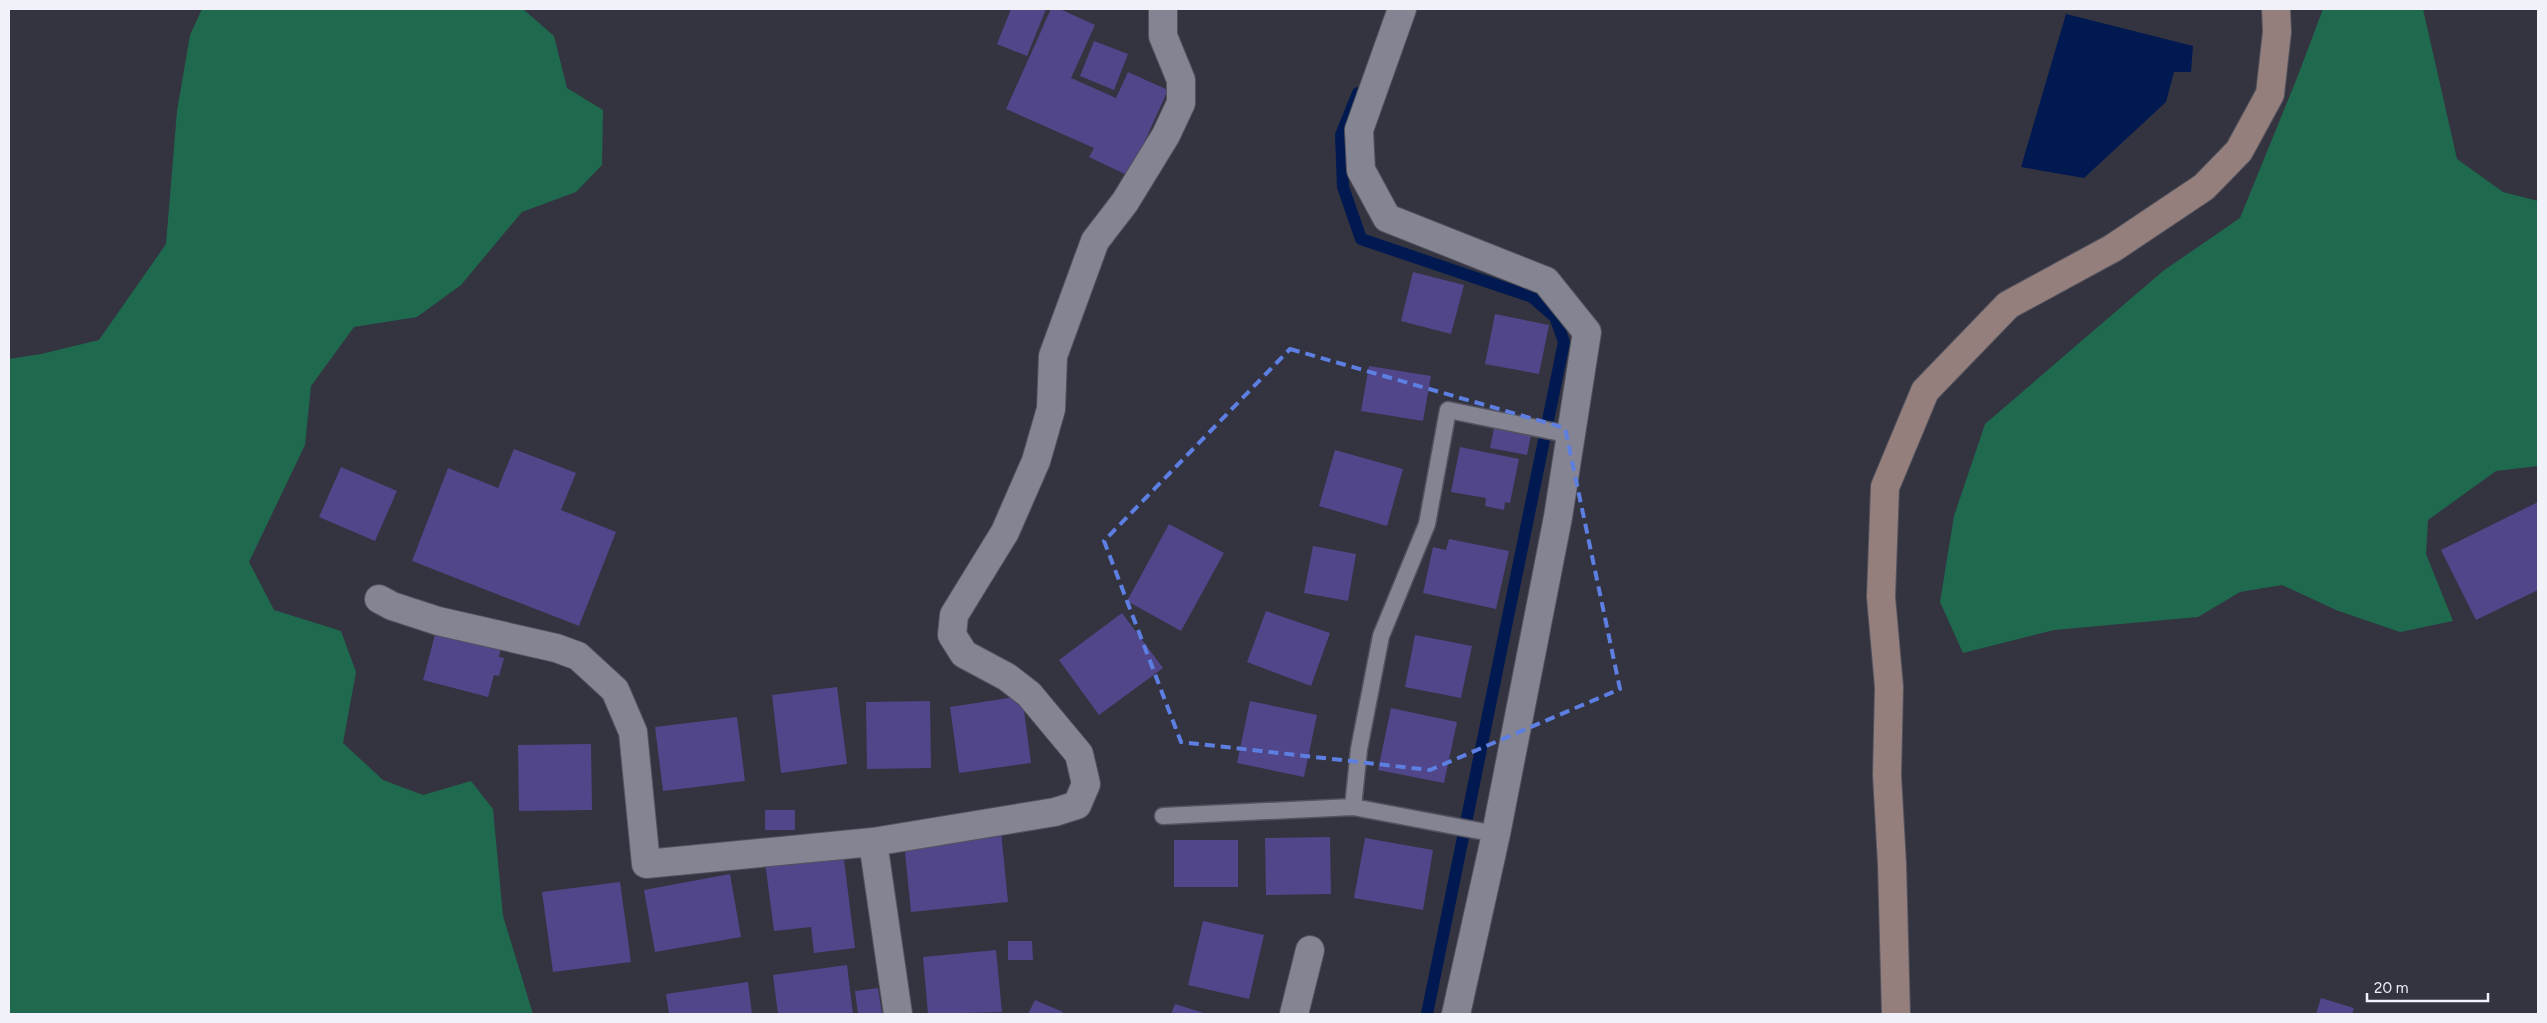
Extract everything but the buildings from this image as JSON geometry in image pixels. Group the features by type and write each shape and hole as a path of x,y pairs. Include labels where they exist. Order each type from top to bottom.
{"street":[{"path":"379,599 392,606 438,621 556,648 578,656 615,690 633,732 646,864 873,842 1055,812 1077,805 1086,784 1079,754 1029,694 1007,677 964,654 952,635 954,615 1005,532 1036,461 1051,409 1053,356 1095,240 1125,202 1166,135 1181,103 1181,80 1163,36 1163,9"},
{"path":"1402,9 1360,130 1361,170 1387,218 1546,281 1587,332 1558,517 1496,834 1456,1014"},
{"path":"1896,1014 1892,864 1887,775 1889,687 1881,597 1885,487 1925,391 2008,306 2113,248 2204,187 2239,152 2270,94 2277,32 2276,9"},
{"path":"873,842 898,1014"},
{"path":"1294,1014 1310,950"}],"lane":[{"path":"1353,807 1359,749 1381,636 1427,524 1448,410 1571,435"},
{"path":"1163,816 1353,807 1496,834"}],"highlighted area":[{"path":"1290,349 1565,428 1620,689 1430,770 1181,742 1104,541"}],"green space":[{"path":"202,9 523,9 554,36 567,88 603,110 602,165 576,192 522,212 461,285 417,317 354,327 311,386 305,445 249,562 274,610 341,631 356,672 343,743 383,780 423,795 471,781 493,809 503,916 533,1014 9,1014 9,359 41,354 99,340 166,244 177,111 190,35"},
{"path":"2323,9 2423,9 2457,159 2503,192 2538,201 2538,466 2496,471 2428,520 2426,554 2453,621 2400,632 2336,610 2282,585 2240,592 2198,617 2054,630 1963,653 1940,602 1954,516 1985,424 2163,271 2240,218"}],"water":[{"path":"2066,14 2193,46 2191,72 2174,72 2166,102 2084,178 2021,167"}],"waterway":[{"path":"1358,93 1341,135 1343,187 1361,239 1532,297 1555,317 1564,342 1427,1014"}]}
